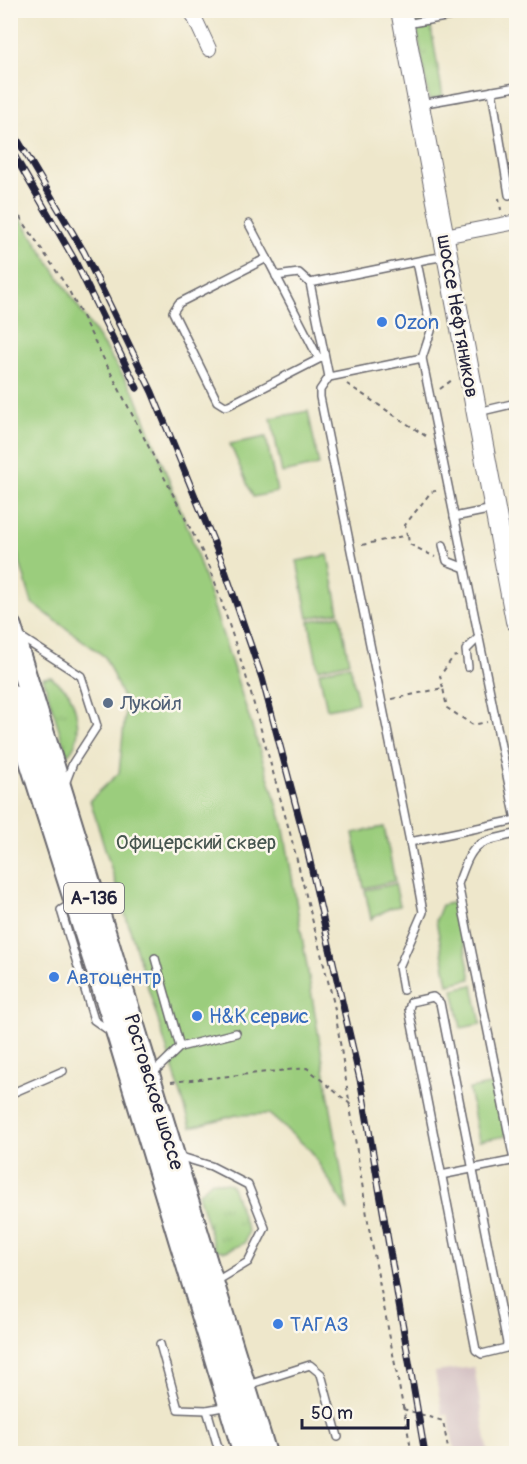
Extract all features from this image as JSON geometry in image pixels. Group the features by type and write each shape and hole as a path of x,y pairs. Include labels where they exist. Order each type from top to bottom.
{"main road":[{"name":"шоссе Нефтяников","path":"402,17 516,621"},
{"name":"Ростовское шоссе","path":"11,629 63,798 160,1079 174,1155 265,1454"},
{"name":"Ростовское шоссе","path":"10,695 19,741 76,901 245,1454"}],"street":[{"path":"191,10 209,49"},
{"path":"445,246 516,222"}],"lane":[{"path":"402,17 484,10"},
{"path":"418,105 516,87"},
{"path":"492,91 509,195"},
{"path":"249,224 332,376"},
{"path":"310,284 417,262 445,246"},
{"path":"267,258 179,303 173,312 217,401 225,406 322,357"},
{"path":"410,842 516,820 422,358 431,331 417,262"},
{"path":"276,276 299,273 310,284 322,357"},
{"path":"403,990 399,967 423,912 320,390 332,376 422,358"},
{"path":"476,412 516,403"},
{"path":"454,517 495,509"},
{"path":"443,544 446,558 451,563 465,568"},
{"path":"11,629 81,676 97,726 73,763 66,779 63,798"},
{"path":"468,667 465,654 468,647 479,637"},
{"path":"441,1175 515,1160 458,884 469,854 477,844 516,834"},
{"path":"155,957 180,1047"},
{"path":"433,997 440,1003 473,1169 507,1346 502,1350 482,1354 476,1350 441,1175 409,1010 409,1005 414,1001 433,997"},
{"path":"160,1079 180,1047 236,1033"},
{"path":"10,1094 63,1071"},
{"path":"174,1155 211,1167 248,1185 265,1228 248,1262 213,1283"},
{"path":"160,1344 178,1409 207,1410 231,1406"},
{"path":"245,1385 310,1365 321,1374 338,1437"},
{"path":"207,1410 220,1454"}],"path":[{"path":"10,202 67,287 210,567 246,676 290,833 334,1004 369,1228 412,1454"},
{"path":"430,396 460,375"},
{"path":"332,376 440,445"},
{"path":"446,558 439,559 409,544 405,525 431,492 448,488"},
{"path":"350,547 407,535"},
{"path":"465,654 453,657 440,676 447,708 473,725 495,721"},
{"path":"381,701 443,688"},
{"path":"160,1079 307,1068 350,1104"},
{"path":"403,1409 443,1421 448,1454"}],"shaded area":[{"path":"474,1367 488,1453 455,1453 448,1414 442,1414 435,1372"}],"green space":[{"path":"430,22 443,97 429,100 416,24"},
{"name":"Офицерский сквер","path":"10,202 135,394 191,536 283,823 348,1211 311,1151 269,1114 237,1115 191,1127 90,800 119,773 126,705 105,657 32,603 11,532"},
{"path":"308,411 319,465 282,473 271,418"},
{"path":"266,437 277,492 253,497 230,444"},
{"path":"328,555 339,612 308,618 297,561"},
{"path":"340,615 349,662 318,669 309,621"},
{"path":"350,665 358,703 327,709 319,672"},
{"path":"51,677 69,693 77,717 76,742 67,755 43,678"},
{"path":"384,827 395,881 364,888 353,833"},
{"path":"395,884 400,906 390,908 371,919 365,890"},
{"path":"456,902 471,979 448,984 436,920 442,905"},
{"path":"473,985 481,1024 461,1028 453,989"},
{"path":"495,1084 506,1136 479,1141 469,1089"},
{"path":"212,1181 231,1184 248,1232 245,1243 226,1251 215,1250 198,1194"}],"railway":[{"path":"10,127 84,252 152,392 222,562 262,678 305,840 361,1084 425,1454"},
{"path":"10,148 74,259 137,388"}],"place":[{"name":"Ozon","path":"382,322"},
{"name":"Лукойл","path":"108,703"},
{"name":"Автоцентр","path":"54,977"},
{"name":"H&K сервис","path":"197,1016"},
{"name":"ТАГАЗ","path":"278,1324"}]}
